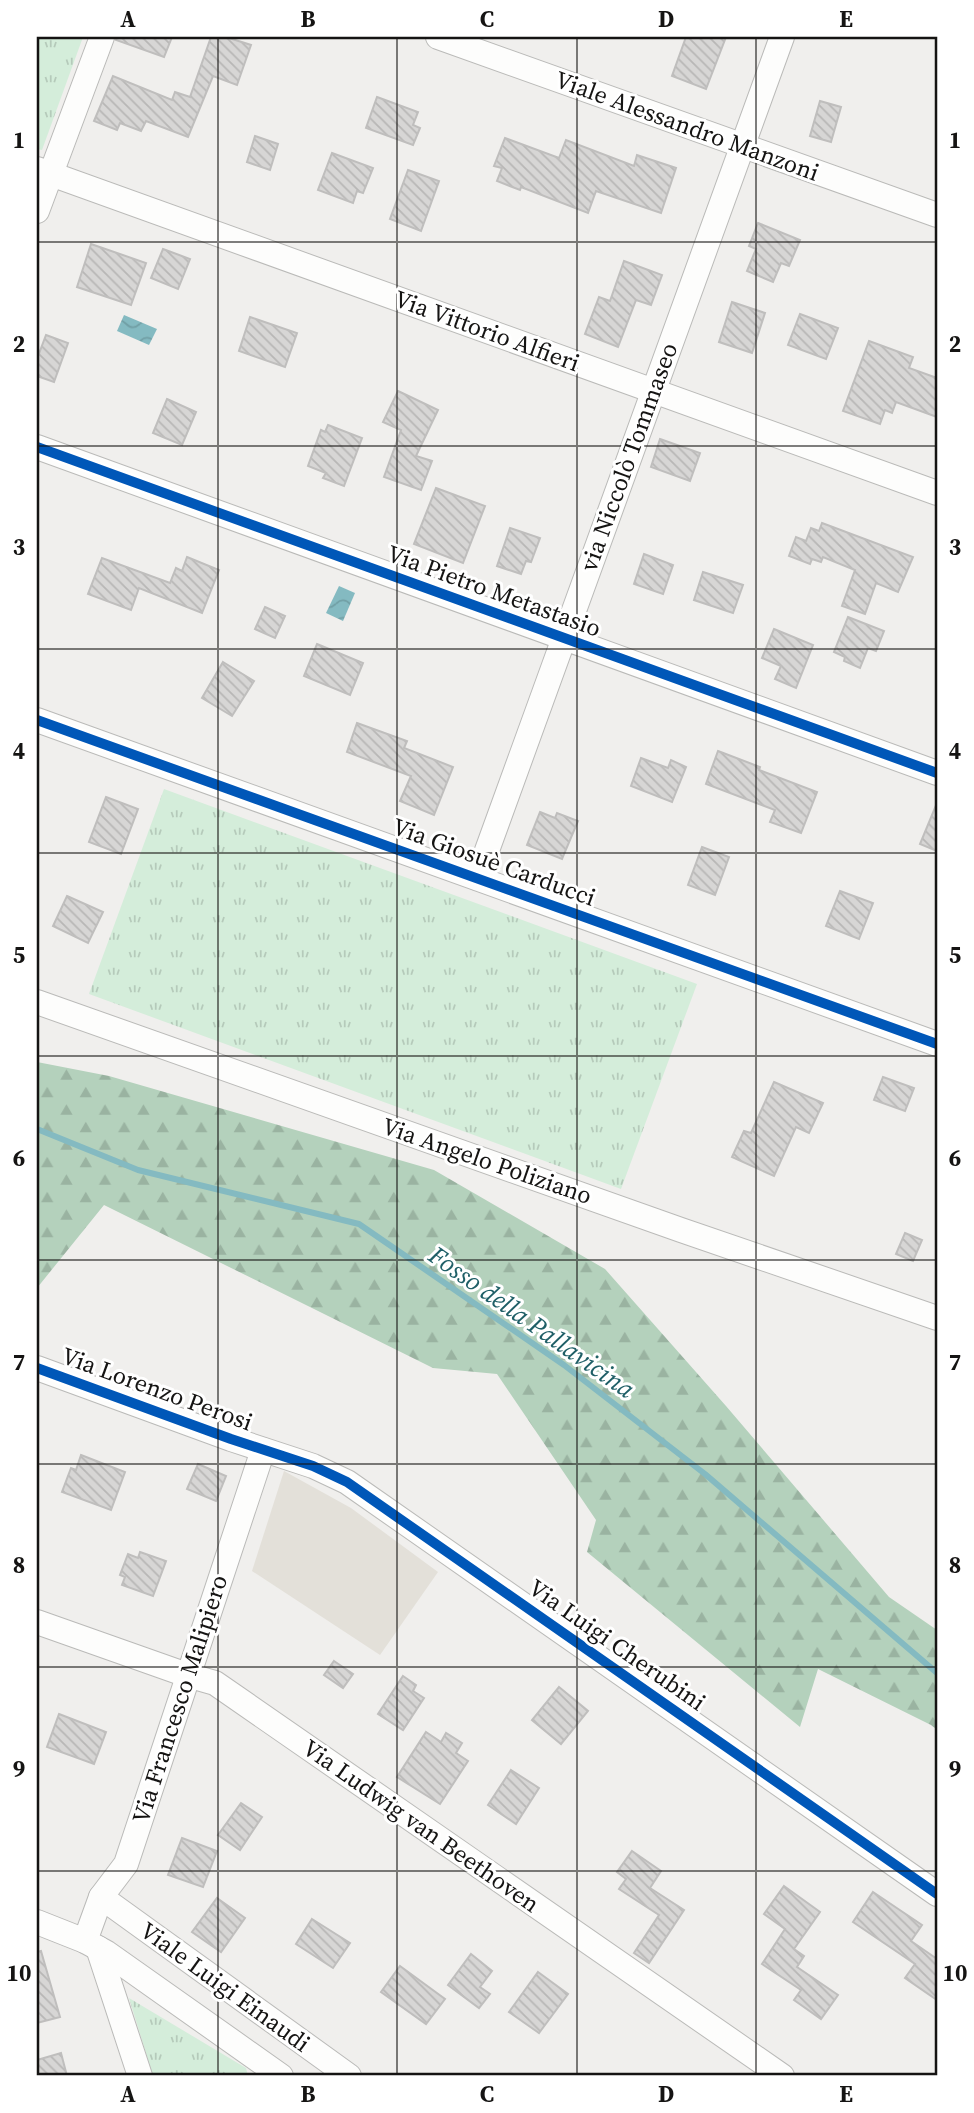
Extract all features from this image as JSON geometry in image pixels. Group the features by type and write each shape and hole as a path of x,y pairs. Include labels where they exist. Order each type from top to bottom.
{"street":[{"path":"37,211 43,172 102,37"},
{"name":"Viale Alessandro Manzoni","path":"438,37 937,215"},
{"name":"via Niccolò Tommaseo","path":"477,878 782,37"},
{"name":"Via Vittorio Alfieri","path":"43,172 937,493"},
{"name":"Via Pietro Metastasio","path":"37,447 937,773"},
{"name":"Via Giosuè Carducci","path":"37,720 937,1044"},
{"name":"Via Angelo Poliziano","path":"37,1002 937,1318"},
{"name":"Via Lorenzo Perosi","path":"37,1368 263,1450"},
{"name":"Via Francesco Malipiero","path":"92,1945 101,1897 126,1864 263,1450"},
{"name":"Via Luigi Cherubini","path":"263,1450 313,1466 347,1482 937,1894"},
{"name":"Via Ludwig van Beethoven","path":"37,1622 215,1683 782,2076"},
{"name":"Viale Luigi Einaudi","path":"101,1897 349,2076"},
{"name":"Viale Luigi Einaudi","path":"37,1922 92,1945 281,2076"},
{"path":"92,1945 140,2076"}],"shaded area":[{"path":"284,1471 351,1508 438,1572 380,1655 252,1571"}],"green space":[{"path":"37,37 83,37 42,150 37,149"},
{"path":"164,789 697,984 621,1189 89,994"},
{"path":"37,1062 109,1076 434,1170 605,1269 889,1597 937,1630 937,1730 818,1669 800,1727 587,1552 596,1520 497,1374 433,1368 104,1205 37,1288"},
{"path":"129,1998 246,2068 248,2076 153,2076"}],"water":[{"path":"124,315 157,329 149,345 117,331"},
{"path":"339,586 355,593 343,621 326,613"}],"building":[{"path":"117,37 172,37 164,57 116,40"},
{"path":"211,37 226,37 251,45 237,85 213,76 188,137 146,121 141,131 120,123 117,130 94,121 113,76 172,100 175,92 190,97"},
{"path":"686,37 726,37 706,89 672,76"},
{"path":"377,97 418,112 413,125 420,128 413,145 366,128"},
{"path":"820,101 841,107 831,142 810,136"},
{"path":"255,136 278,144 270,170 247,162"},
{"path":"505,138 559,158 566,140 634,166 637,155 676,168 661,213 596,191 588,213 521,187 520,190 497,181 502,168 494,166"},
{"path":"332,153 373,168 363,193 357,191 353,203 318,190"},
{"path":"408,170 439,181 421,231 390,219"},
{"path":"758,223 800,240 789,266 781,263 773,282 747,271 756,249 749,246"},
{"path":"91,244 146,263 131,305 77,287"},
{"path":"163,249 190,259 178,289 151,278"},
{"path":"624,261 662,275 651,305 636,300 618,347 585,334 599,297 610,301"},
{"path":"732,302 765,313 752,353 719,342"},
{"path":"800,314 838,328 826,359 788,345"},
{"path":"250,317 297,333 285,367 239,351"},
{"path":"46,335 68,343 54,382 37,376 37,359"},
{"path":"869,341 913,357 909,368 937,378 937,417 896,402 892,413 885,410 880,424 843,411"},
{"path":"398,391 438,410 416,456 432,461 421,490 384,477 401,430 383,422"},
{"path":"167,399 196,412 182,445 153,433"},
{"path":"328,425 362,438 344,486 323,478 326,473 308,466 321,430 325,432"},
{"path":"660,439 700,453 690,481 651,467"},
{"path":"436,488 485,506 463,563 414,544"},
{"path":"822,523 913,557 898,592 876,583 865,614 842,606 855,570 823,557 821,562 812,559 810,564 789,556 796,537 806,541 811,528 819,531"},
{"path":"510,528 540,538 531,562 526,561 521,574 497,566"},
{"path":"644,554 673,565 663,594 634,584"},
{"path":"187,557 219,570 202,613 139,588 131,610 88,594 102,558 170,583 176,568 182,571"},
{"path":"703,572 743,585 733,613 694,600"},
{"path":"265,607 285,616 275,638 255,629"},
{"path":"848,617 884,631 876,651 868,648 860,668 844,661 845,657 834,652"},
{"path":"774,629 813,645 796,688 775,679 781,666 762,658"},
{"path":"317,644 363,663 350,695 304,676"},
{"path":"223,662 254,681 232,716 202,698"},
{"path":"357,723 407,741 404,748 453,767 434,815 400,801 411,776 347,752"},
{"path":"718,751 817,792 801,833 770,822 775,810 706,784"},
{"path":"641,758 668,768 671,760 686,767 672,802 631,786"},
{"path":"106,797 138,809 121,854 89,842"},
{"path":"937,803 937,851 920,844"},
{"path":"540,812 555,818 557,813 578,821 562,859 527,845"},
{"path":"702,847 729,857 715,895 688,885"},
{"path":"840,891 873,903 859,939 826,926"},
{"path":"67,896 103,912 88,943 53,926"},
{"path":"883,1077 914,1088 905,1111 874,1100"},
{"path":"774,1082 823,1103 809,1133 796,1127 774,1176 732,1157 744,1131 751,1133"},
{"path":"905,1233 922,1240 913,1261 896,1254"},
{"path":"81,1455 125,1472 111,1510 62,1492 71,1468 76,1470"},
{"path":"198,1464 226,1476 216,1501 187,1489"},
{"path":"140,1552 166,1561 153,1596 122,1585 125,1577 120,1575 128,1554 138,1558"},
{"path":"334,1661 353,1674 343,1688 324,1675"},
{"path":"403,1676 416,1685 413,1691 424,1698 403,1730 378,1714"},
{"path":"559,1687 588,1711 561,1744 532,1720"},
{"path":"59,1714 106,1732 94,1764 47,1747"},
{"path":"426,1732 441,1742 446,1733 462,1743 456,1753 468,1761 440,1804 397,1777"},
{"path":"511,1770 539,1788 516,1824 488,1805"},
{"path":"241,1803 262,1817 240,1850 218,1835"},
{"path":"182,1838 217,1851 203,1887 168,1875"},
{"path":"632,1851 661,1871 650,1888 684,1910 649,1963 634,1953 659,1915 619,1889 626,1879 617,1872"},
{"path":"784,1886 820,1912 794,1949 804,1956 797,1967 838,1995 821,2019 794,2000 801,1990 762,1964 785,1929 764,1914"},
{"path":"873,1892 922,1925 911,1941 937,1959 937,2000 905,1978 915,1964 853,1922"},
{"path":"217,1898 245,1918 221,1952 192,1932"},
{"path":"312,1919 350,1943 333,1968 296,1944"},
{"path":"41,1951 60,2017 37,2023 37,1952"},
{"path":"471,1954 492,1971 480,1987 490,1994 479,2008 448,1985"},
{"path":"400,1966 445,1999 426,2024 381,1992"},
{"path":"538,1972 568,1994 539,2033 509,2012"},
{"path":"61,2053 67,2076 37,2076 37,2060"}],"waterway":[{"name":"Fosso della Pallavicina","path":"37,1129 138,1170 359,1224 564,1365 705,1474 937,1673"}],"cycle path":[{"path":"37,447 937,773"},
{"path":"37,720 937,1044"},
{"path":"37,1368 313,1466 347,1482 937,1894"}]}
